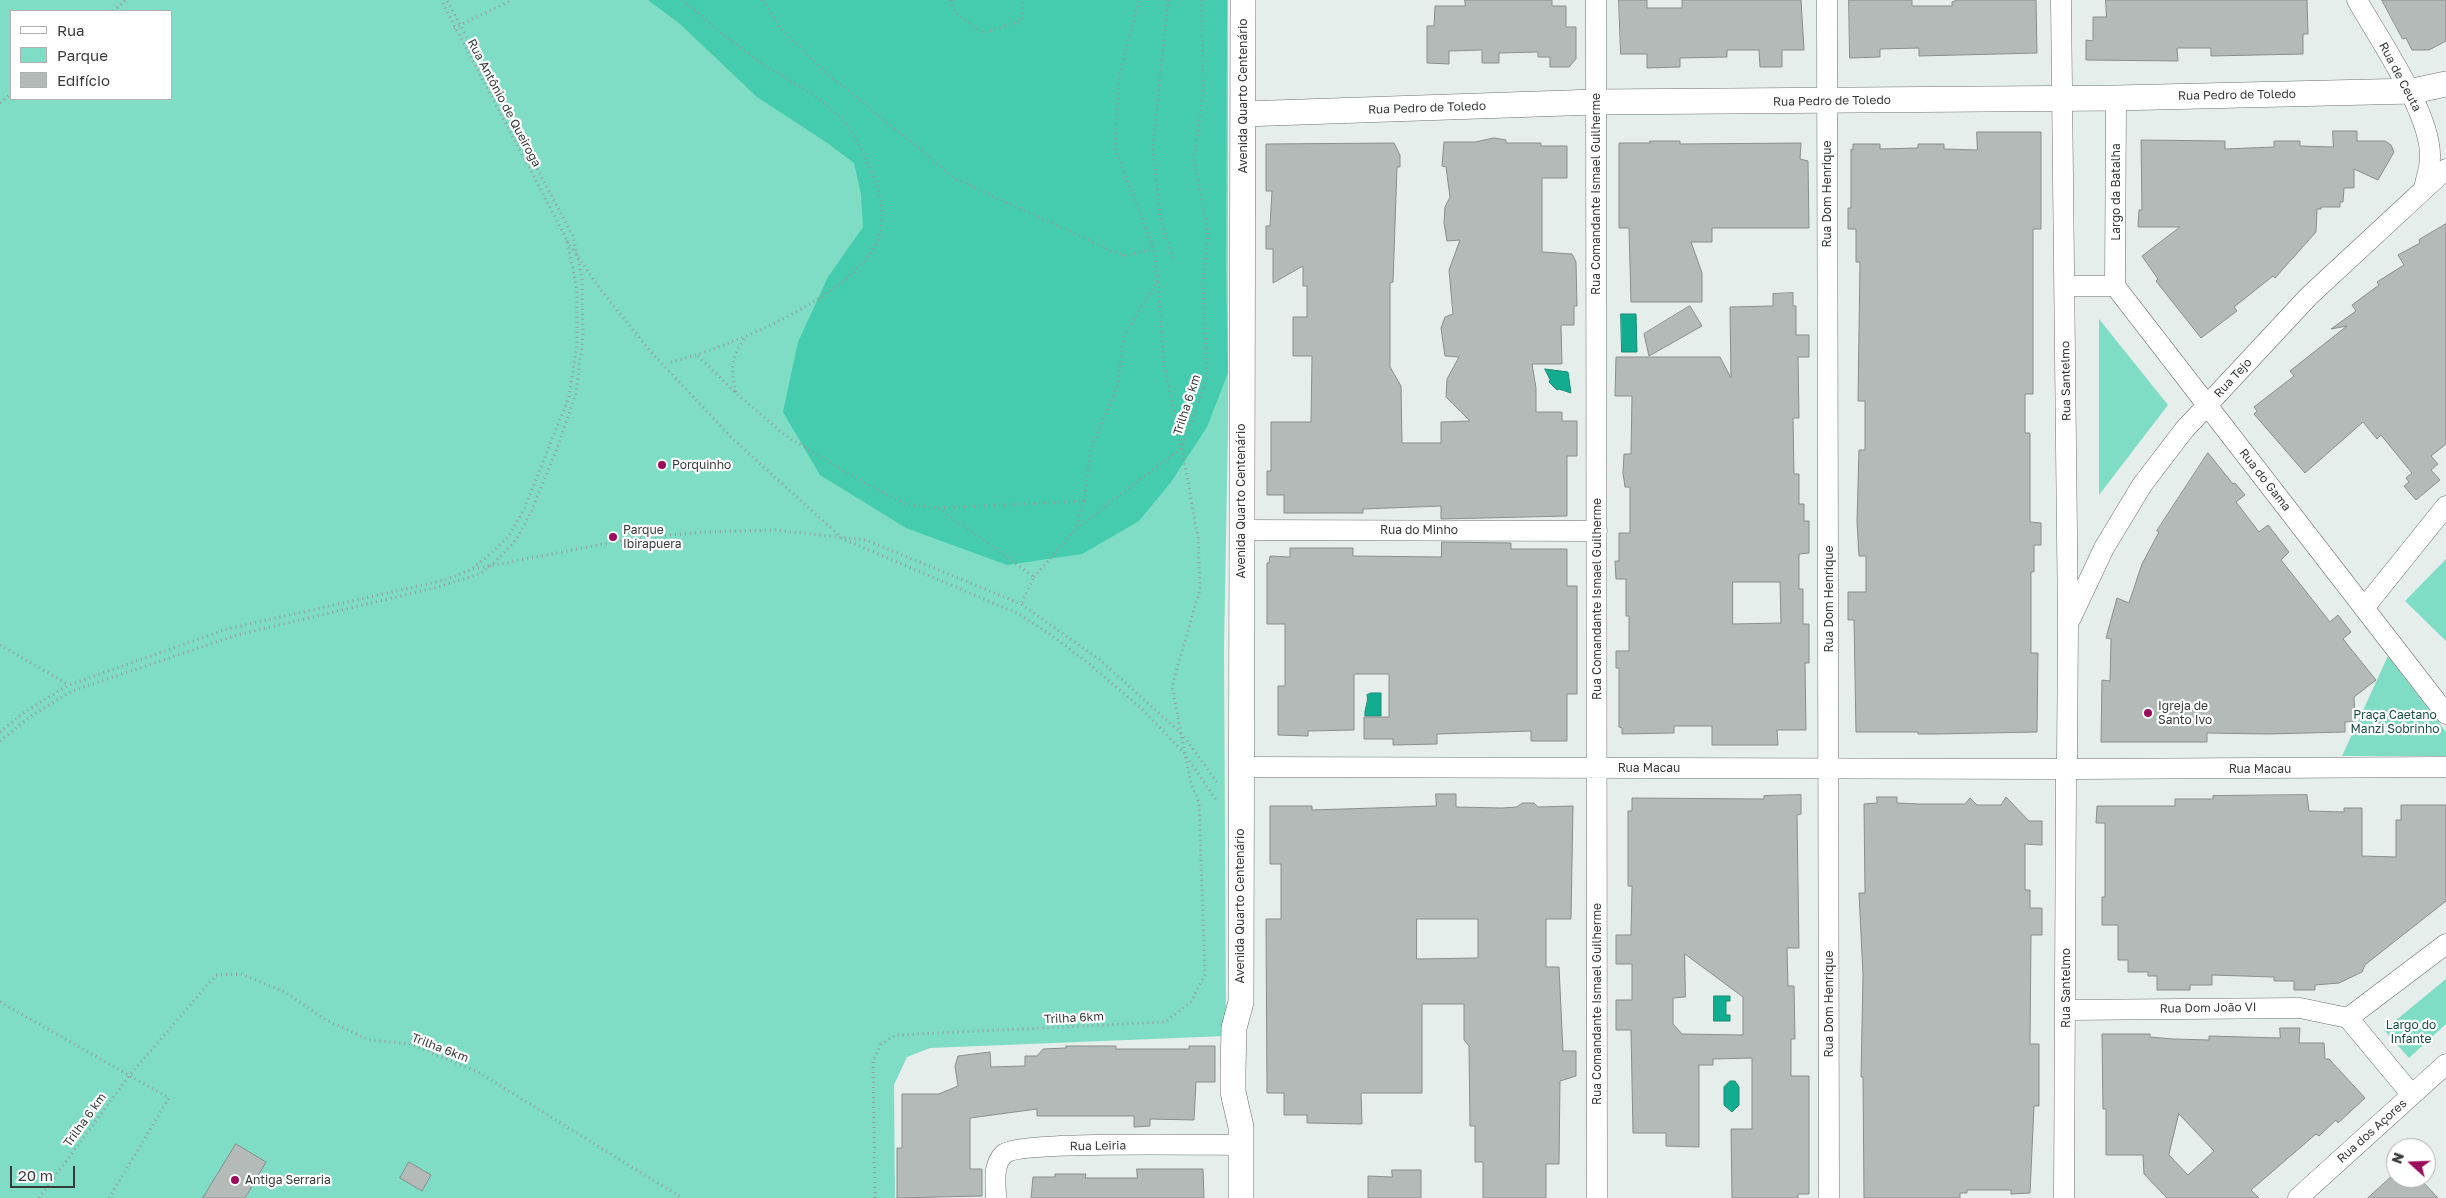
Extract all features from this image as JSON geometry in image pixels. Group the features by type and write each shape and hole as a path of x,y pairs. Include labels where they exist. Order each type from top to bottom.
{"street":[{"name":"Avenida Quarto Centenário","path":"1241,1198 1241,1136 1233,1092 1234,1028 1240,1002 1243,0"},
{"name":"Rua Comandante Ismael Guilherme","path":"1596,0 1597,1198"},
{"name":"Rua Dom Henrique","path":"1827,0 1829,1198"},
{"name":"Rua Santelmo","path":"2061,0 2068,624 2064,1198"},
{"name":"Rua de Ceuta","path":"2357,0 2415,90 2429,141 2430,160 2424,188"},
{"name":"Rua Pedro de Toledo","path":"2415,90 2446,84"},
{"name":"Rua Pedro de Toledo","path":"1243,114 1596,102 2116,98 2415,90 2446,94"},
{"name":"Largo da Batalha","path":"2115,286 2116,98"},
{"name":"Rua Tejo","path":"2068,624 2104,548 2142,484 2184,430 2309,296 2446,169"},
{"path":"2065,286 2115,286"},
{"name":"Rua do Gama","path":"2115,286 2446,714"},
{"path":"2364,608 2446,506"},
{"name":"Rua do Minho","path":"1241,530 1597,531"},
{"name":"Rua Macau","path":"1240,767 1597,769 2446,767"},
{"path":"2412,1095 2348,1018 2446,944"},
{"name":"Rua Dom João VI","path":"2066,1010 2300,1008 2348,1018"},
{"name":"Rua dos Açores","path":"2298,1198 2446,1064"},
{"name":"Rua Leiria","path":"996,1198 998,1162 1004,1153 1014,1149 1241,1136"}],"path":[{"path":"114,10 126,0"},
{"name":"Rua Antônio de Queiroga","path":"441,0 566,240"},
{"path":"0,741 31,716 72,691 237,634 434,588 480,574 516,540 531,512 556,451 576,394 583,336 582,278 573,236 460,26 448,0"},
{"path":"454,28 512,0"},
{"path":"672,362 698,356 745,337 791,314 842,283 869,256 879,237 884,212 873,176 861,148 834,111 801,86 731,41 683,0"},
{"path":"763,0 781,29 822,69 956,179 1123,256 1154,249"},
{"path":"951,0 955,12 983,33 1022,20 1023,0"},
{"path":"1021,604 1034,577 1075,530 1182,448 1164,364 1154,249 1115,150 1119,75 1139,0"},
{"path":"1168,0 1152,147 1160,216 1174,261"},
{"name":"Trilha 6 km","path":"1190,780 1184,753 1183,735 1172,686 1200,589 1198,538 1182,448 1207,376 1203,283 1208,232 1194,160 1203,93 1202,0"},
{"path":"566,240 577,252 601,290 650,352 733,439 842,539 1019,614 1088,663 1143,710 1184,753 1226,815 1240,815"},
{"path":"470,570 509,536 524,509 569,396 577,344 577,290 566,240"},
{"path":"1075,530 1084,501 1091,449 1117,386 1124,336 1158,280"},
{"path":"736,393 731,371 735,351 745,337"},
{"path":"698,356 736,393 786,436 856,478 905,504 939,508 1084,501"},
{"path":"939,508 1034,577"},
{"path":"0,732 26,711 69,686 227,629 445,580 470,570 630,539 703,532 775,530 842,539 856,538 866,540 1021,604 1100,660 1183,735 1240,815"},
{"path":"0,645 69,686"},
{"name":"Trilha 6km","path":"875,1198 873,1061 881,1044 896,1035 1165,1022 1191,1002 1206,974 1199,803 1190,780"},
{"name":"Trilha 6km","path":"129,1076 216,975 241,974 285,992 326,1020 369,1040 410,1044 478,1072 682,1198"},
{"path":"0,1002 169,1098 109,1198"},
{"name":"Trilha 6 km","path":"39,1198 129,1076"}],"green space":[{"name":"Parque Ibirapuera","path":"0,0 1228,0 1228,426 1224,648 1226,1036 930,1048 907,1057 894,1085 895,1198 0,1198"},
{"path":"2099,319 2168,405 2099,495"},
{"path":"2446,559 2446,641 2405,601"},
{"name":"Praça Caetano Manzi Sobrinho","path":"2388,656 2446,732 2446,756 2342,756"},
{"name":"Largo do Infante","path":"2446,979 2446,1024 2409,1058 2384,1030"}],"shaded area":[{"path":"648,0 1227,0 1226,271 1228,373 1207,427 1171,482 1139,521 1082,554 1007,565 906,528 820,475 783,412 798,342 828,277 863,227 861,194 854,163 826,142 757,97 680,24"},
{"path":"1621,314 1636,314 1637,352 1622,352"},
{"path":"1545,369 1568,372 1571,393 1557,390 1549,382 1550,380"},
{"path":"1381,693 1381,716 1365,716 1367,695"},
{"path":"1714,996 1730,996 1730,1001 1726,1001 1726,1015 1730,1015 1730,1021 1714,1021"},
{"path":"1730,1081 1735,1081 1739,1087 1739,1105 1732,1112 1724,1105 1724,1087"}],"building":[{"path":"1465,0 1552,0 1552,6 1566,6 1566,27 1576,27 1576,59 1569,67 1550,67 1550,57 1538,57 1538,52 1499,53 1499,63 1482,63 1482,50 1449,51 1449,64 1427,63 1427,26 1434,26 1435,6 1465,6"},
{"path":"1619,0 1647,0 1647,8 1682,8 1682,0 1801,0 1804,50 1782,50 1782,67 1760,67 1759,50 1727,50 1727,57 1680,58 1680,67 1647,68 1647,54 1621,54"},
{"path":"1849,0 1912,0 1912,6 1952,6 1952,2 1957,0 2036,0 2037,53 1919,56 1919,48 1880,49 1880,57 1850,58"},
{"path":"2106,0 2307,0 2308,34 2303,34 2303,54 2211,56 2211,48 2177,48 2178,61 2086,60 2086,40 2093,41 2093,17 2106,17"},
{"path":"2382,0 2446,0 2446,41 2429,50 2412,50 2406,38 2403,39"},
{"path":"2333,131 2357,131 2357,141 2385,141 2391,145 2394,152 2378,180 2354,169 2354,188 2344,188 2343,202 2340,202 2340,207 2321,207 2321,209 2317,209 2316,232 2275,278 2273,276 2234,307 2237,311 2201,338 2156,281 2158,279 2142,256 2180,227 2138,227 2139,210 2142,210 2141,140 2225,141 2225,149 2274,147 2274,141 2300,141 2300,146 2333,147"},
{"path":"1977,132 2041,132 2041,229 2033,229 2033,394 2025,394 2025,433 2030,433 2030,522 2041,523 2041,545 2034,545 2034,572 2031,572 2031,653 2038,653 2037,732 1918,734 1918,732 1856,732 1854,620 1848,620 1848,592 1866,592 1866,556 1859,556 1857,522 1859,450 1865,450 1865,401 1858,401 1860,262 1856,262 1856,229 1848,229 1848,208 1851,208 1851,149 1853,150 1853,144 1880,144 1880,149 1918,148 1918,144 1944,144 1944,149 1977,150"},
{"path":"1494,138 1506,140 1506,143 1541,143 1541,146 1567,146 1567,178 1542,178 1542,252 1572,254 1576,262 1577,306 1574,306 1574,325 1561,325 1562,364 1532,364 1536,388 1536,412 1562,412 1562,421 1577,421 1577,456 1567,456 1567,516 1441,519 1441,506 1363,509 1363,513 1284,513 1284,495 1267,495 1267,471 1271,471 1271,422 1311,422 1312,356 1293,356 1293,317 1307,317 1307,286 1303,286 1303,266 1273,283 1273,249 1266,249 1266,226 1270,226 1272,191 1266,191 1266,144 1394,143 1400,155 1400,167 1397,167 1393,282 1390,283 1390,367 1401,386 1402,443 1441,443 1441,422 1470,421 1446,397 1447,379 1459,357 1445,356 1441,328 1445,317 1453,314 1449,270 1460,240 1447,241 1444,223 1445,207 1450,197 1446,167 1442,166 1444,142 1475,142"},
{"path":"1650,141 1680,141 1680,144 1801,143 1800,159 1808,161 1809,228 1712,228 1712,242 1691,242 1702,273 1702,302 1631,302 1629,228 1619,228 1619,143 1650,143"},
{"path":"2446,224 2446,444 2431,456 2438,464 2431,470 2440,480 2416,500 2404,486 2409,482 2406,478 2412,473 2381,435 2377,439 2363,422 2305,473 2254,414 2257,411 2254,407 2294,376 2290,371 2347,326 2331,329 2356,311 2352,305 2379,285 2377,282 2404,265 2398,255 2420,243 2419,240"},
{"path":"1793,293 1793,306 1796,306 1796,335 1809,335 1809,357 1798,357 1799,418 1793,418 1794,474 1799,474 1799,504 1804,504 1804,521 1809,521 1809,553 1799,554 1799,589 1803,589 1803,624 1809,624 1809,663 1805,663 1806,730 1777,730 1778,745 1712,745 1712,726 1674,726 1674,733 1622,734 1622,728 1619,727 1619,668 1616,668 1616,651 1629,651 1629,616 1626,616 1626,579 1616,579 1615,561 1619,561 1619,533 1630,533 1630,487 1625,487 1623,473 1624,454 1631,454 1632,396 1615,396 1616,357 1720,357 1731,378 1730,307 1773,306 1773,294","holes":["1733,582 1780,582 1781,623 1733,624"]},
{"path":"1690,306 1702,326 1649,356 1644,334"},
{"path":"2208,453 2233,484 2235,483 2245,495 2236,502 2259,532 2268,525 2289,552 2281,560 2330,622 2338,615 2351,632 2343,639 2376,680 2354,697 2355,721 2345,722 2345,732 2207,733 2207,742 2101,742 2102,680 2110,681 2111,639 2106,638 2117,598 2129,603 2142,564 2159,532 2157,531"},
{"path":"1442,542 1511,543 1511,549 1567,549 1567,586 1577,586 1577,694 1567,694 1567,741 1531,741 1531,731 1437,734 1437,744 1393,745 1393,739 1364,739 1364,717 1389,717 1389,674 1354,674 1354,730 1308,731 1308,736 1278,735 1278,686 1285,686 1285,624 1267,624 1267,563 1269,563 1270,556 1290,557 1290,548 1353,548 1353,556 1441,557"},
{"path":"1436,794 1456,794 1456,807 1502,808 1517,807 1522,803 1534,803 1538,807 1573,806 1571,919 1546,919 1546,967 1559,967 1563,1051 1576,1051 1576,1076 1560,1081 1559,1164 1546,1164 1546,1198 1483,1198 1483,1162 1475,1162 1475,1126 1470,1126 1469,1046 1464,1040 1464,1004 1422,1004 1422,1093 1361,1093 1362,1124 1307,1123 1307,1115 1284,1115 1284,1093 1267,1093 1266,919 1281,919 1281,864 1270,864 1270,806 1312,806 1312,810 1436,806","holes":["1417,919 1478,919 1478,958 1417,959"]},
{"path":"1801,795 1801,814 1797,815 1799,948 1787,948 1788,986 1794,986 1795,1039 1791,1039 1791,1076 1809,1076 1809,1194 1798,1194 1798,1198 1732,1198 1731,1129 1752,1129 1752,1058 1713,1059 1713,1065 1699,1065 1699,1147 1666,1146 1666,1133 1633,1133 1631,1030 1616,1030 1616,1000 1632,1000 1632,964 1616,964 1616,935 1631,935 1632,886 1628,886 1628,811 1632,811 1632,798 1764,799 1764,796","holes":["1685,954 1743,997 1743,1035 1682,1034 1673,1024 1673,998 1685,997"]},
{"path":"2307,795 2309,811 2344,812 2344,808 2362,808 2362,856 2396,857 2396,820 2401,820 2401,805 2446,805 2446,901 2365,965 2362,972 2339,983 2315,985 2315,990 2294,990 2294,981 2274,981 2274,977 2212,975 2212,985 2190,985 2190,990 2157,990 2157,976 2148,976 2148,972 2128,972 2128,960 2118,960 2118,925 2102,925 2102,897 2105,897 2105,823 2096,823 2097,806 2175,806 2175,799 2213,799 2213,796"},
{"path":"1877,797 1897,797 1897,803 1920,804 1965,804 1970,798 1977,805 2001,805 2006,797 2029,821 2042,821 2042,845 2025,844 2025,890 2030,890 2030,908 2042,908 2042,935 2031,935 2030,1044 2039,1044 2039,1106 2034,1106 2030,1193 2011,1194 2011,1190 1967,1190 1967,1193 1960,1193 1960,1198 1864,1198 1863,1077 1861,1077 1863,975 1859,893 1865,893 1864,804 1877,803"},
{"path":"2280,1028 2300,1028 2299,1043 2324,1043 2325,1059 2329,1059 2365,1098 2338,1123 2336,1120 2319,1136 2316,1134 2251,1190 2259,1198 2167,1198 2144,1174 2143,1155 2106,1155 2106,1109 2103,1109 2102,1034 2150,1034 2150,1037 2209,1040 2209,1036 2280,1038","holes":["2179,1114 2214,1151 2188,1175 2169,1155"]},
{"path":"1066,1046 1116,1046 1116,1049 1189,1049 1189,1046 1215,1046 1215,1082 1196,1082 1194,1120 1150,1119 1150,1126 1134,1127 1134,1116 1037,1116 1037,1109 970,1118 970,1169 982,1169 982,1196 897,1198 897,1148 902,1148 902,1094 939,1094 958,1086 955,1066 958,1056 990,1052 991,1067 1025,1066 1025,1056 1037,1056 1043,1049 1066,1048"},
{"name":"Antiga Serraria","path":"236,1144 266,1162 245,1198 203,1198"},
{"path":"409,1162 431,1175 422,1191 400,1178"},
{"path":"1137,1169 1203,1169 1204,1198 1031,1198 1033,1177 1055,1177 1055,1174 1086,1174 1085,1178 1137,1178"},
{"path":"1392,1170 1421,1170 1421,1198 1368,1198 1368,1176 1392,1177"},
{"path":"2386,1182 2386,1188 2428,1188 2438,1198 2368,1198"}],"place":[{"name":"Porquinho","path":"662,465"},
{"name":"Parque Ibirapuera","path":"613,537"},
{"name":"Igreja de Santo Ivo","path":"2148,713"},
{"name":"Antiga Serraria","path":"235,1180"}]}
